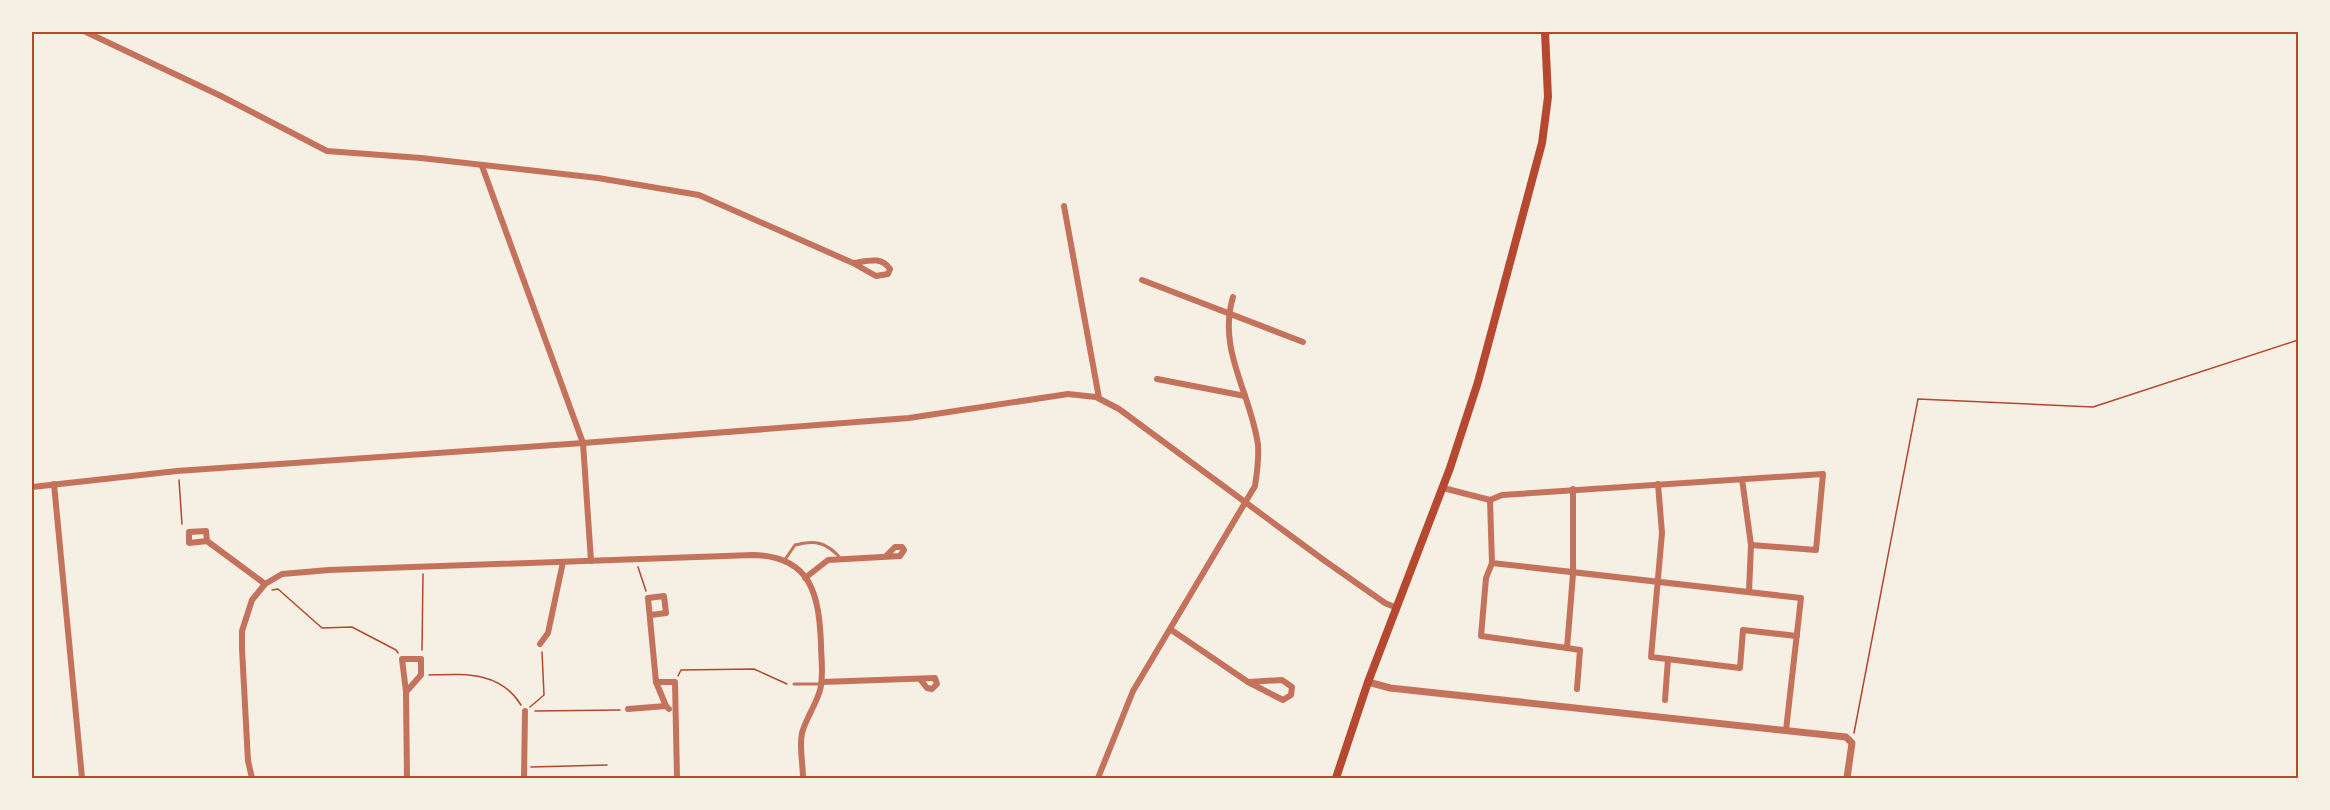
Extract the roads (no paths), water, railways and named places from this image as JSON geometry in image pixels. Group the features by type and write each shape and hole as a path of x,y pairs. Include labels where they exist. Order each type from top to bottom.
{"main road":[{"path":"1336,778 1368,681 1443,488 1478,382 1542,143 1548,97 1545,32"}],"street":[{"path":"86,32 221,96 327,151 421,158 598,178 699,195 853,263 876,276 888,274 890,269 886,262 878,260 853,263"},
{"path":"482,166 583,443 591,561"},
{"path":"1064,206 1099,398"},
{"path":"1142,280 1303,342"},
{"path":"1098,778 1134,691 1255,486 1258,447 1252,416 1229,339 1228,313 1233,297"},
{"path":"1157,379 1245,396"},
{"path":"32,487 177,471 909,418 1061,394 1079,394 1099,398 1119,409 1245,504 1385,603 1396,608"},
{"path":"1443,488 1490,500 1502,495 1573,489 1823,474 1816,550 1751,545"},
{"path":"1742,479 1751,545 1749,592"},
{"path":"54,484 82,778"},
{"path":"1658,484 1662,533 1651,657 1740,668 1743,630 1797,636"},
{"path":"1567,648 1573,574 1573,489"},
{"path":"1490,500 1492,563 1486,578 1481,636 1580,650 1577,689"},
{"path":"207,541 266,584"},
{"path":"252,778 248,761 242,631 252,600 266,584 282,574 753,555 784,561 805,578 815,594 818,606 821,683 802,734 803,778"},
{"path":"805,578 824,561 886,556"},
{"path":"540,644 548,633 563,562"},
{"path":"1492,563 1573,574 1801,598 1786,730"},
{"path":"651,615 666,613 664,597 648,598 656,682 666,706 674,716"},
{"path":"1170,629 1248,682 1283,700 1291,695 1292,687 1282,680 1248,682"},
{"path":"406,692 421,675 421,659 402,659 406,692 407,778"},
{"path":"1665,700 1668,659"},
{"path":"821,683 920,679"},
{"path":"1368,681 1390,688 1846,737 1852,743 1847,778"},
{"path":"656,682 675,682 677,778"},
{"path":"628,710 666,706"},
{"path":"524,778 525,711"}],"lane":[{"path":"784,561 795,545 819,542 830,547 841,558"},
{"path":"794,684 821,683"}]}
